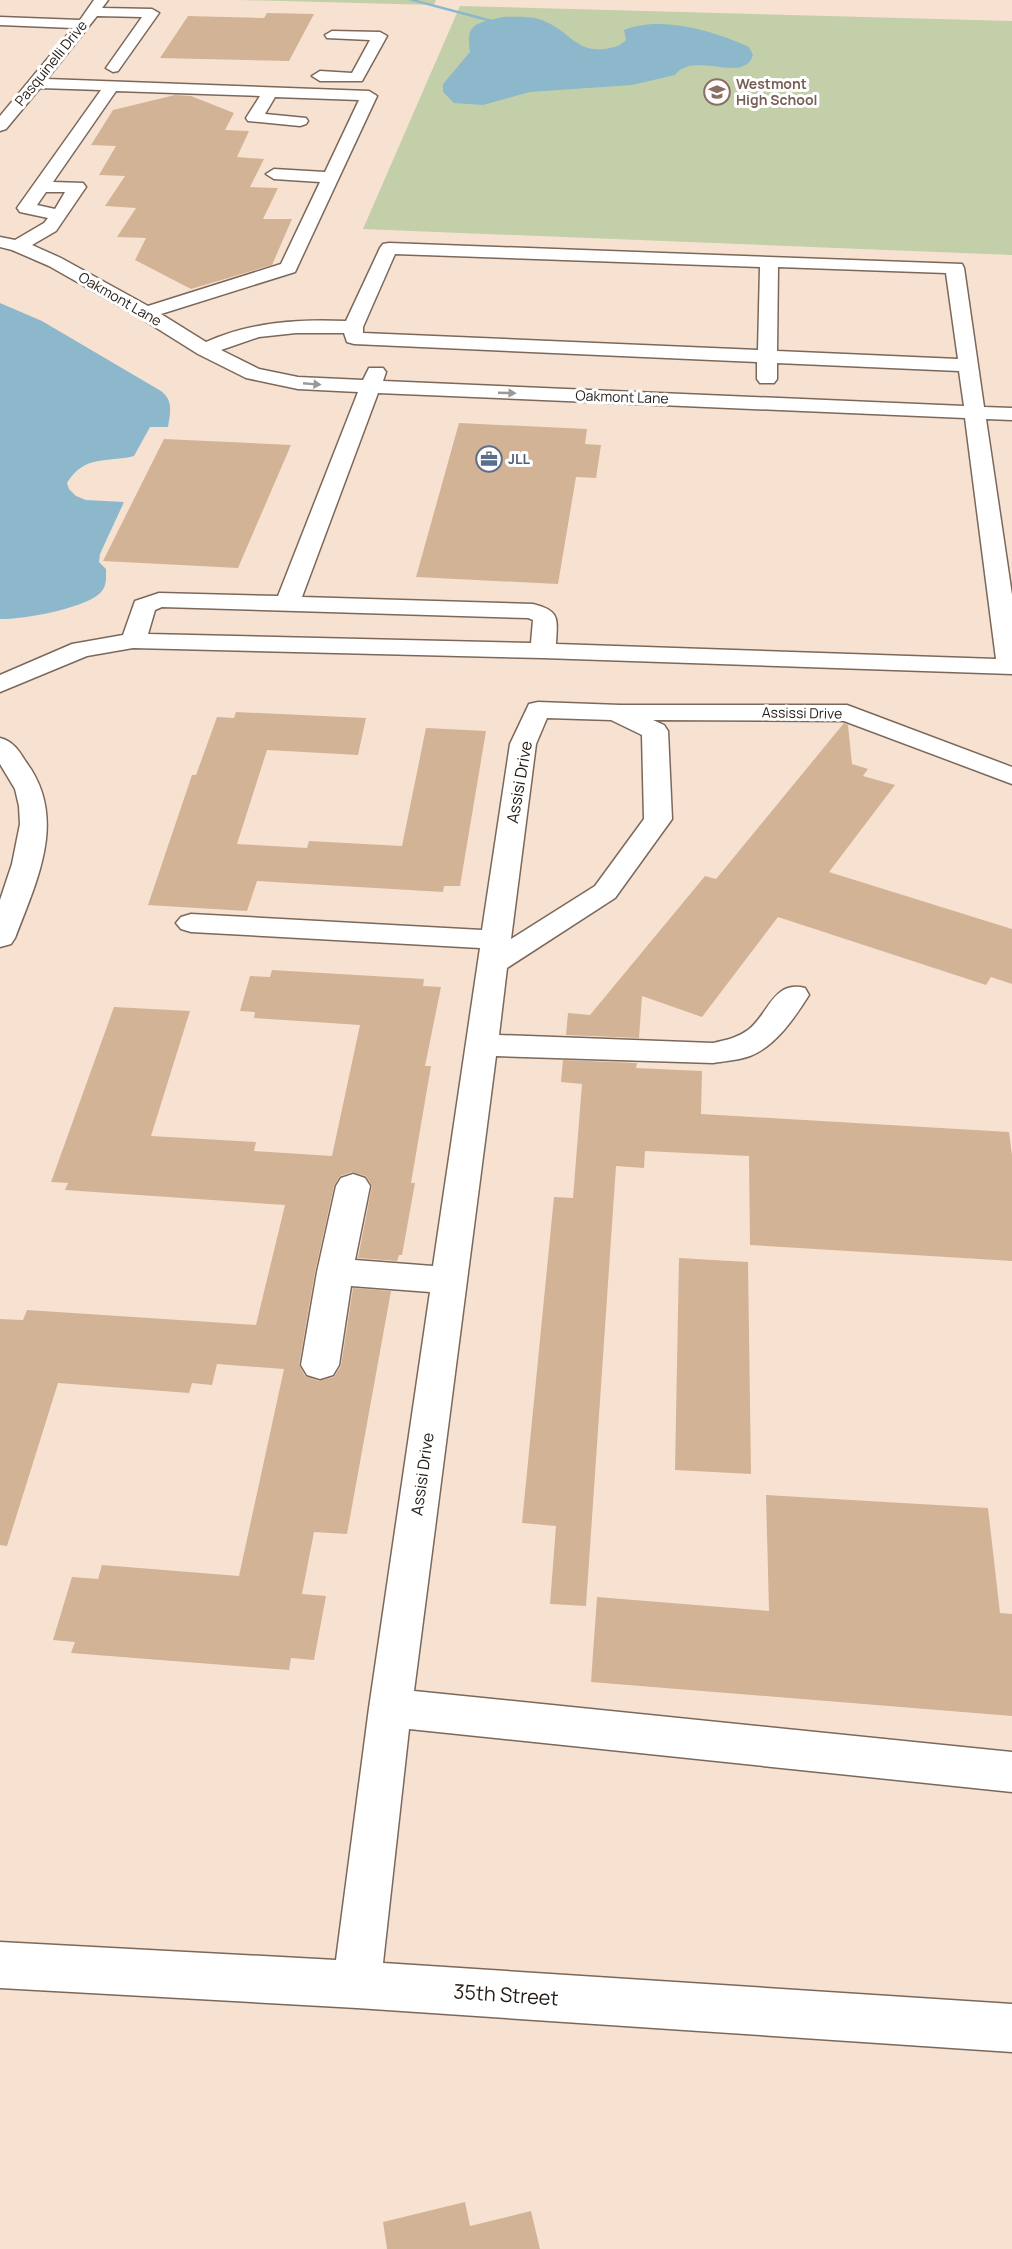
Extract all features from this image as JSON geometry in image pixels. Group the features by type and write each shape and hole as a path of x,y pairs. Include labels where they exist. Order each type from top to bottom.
{"street":[{"path":"0,21 14,6"},
{"path":"0,21 93,12 152,13 113,68"},
{"name":"Pasquinelli Drive","path":"2,120 50,66 93,12"},
{"path":"304,74 357,78 380,36 332,35"},
{"path":"50,66 66,66"},
{"path":"94,67 136,68"},
{"path":"35,83 369,96 288,268 146,313"},
{"path":"60,215 26,208 112,86"},
{"path":"271,92 254,118 300,121"},
{"path":"274,174 330,177"},
{"path":"9,244 50,227 77,187 41,187"},
{"name":"Oakmont Lane","path":"9,244 55,262 146,313 205,350 253,374 298,383 372,380 973,404 1012,399"},
{"path":"0,684 81,649 133,640 1010,667 1002,593 955,268 389,248 356,323 354,338 968,365"},
{"path":"766,396 769,261"},
{"path":"205,350 229,338 269,328 382,320"},
{"path":"745,334 791,336"},
{"path":"942,342 965,342"},
{"path":"287,604 372,380"},
{"name":"Oakmont Lane","path":"973,404 1012,414"},
{"path":"133,640 144,606 159,600 533,611 544,617 543,651"},
{"name":"Assisi Drive","path":"357,1985 390,1708 523,744 538,710 616,712 655,731 658,819 605,892 495,952"},
{"name":"Assissi Drive","path":"616,712 847,713 1012,776"},
{"path":"0,746 30,789 32,840 28,865 0,938"},
{"path":"191,923 495,952"},
{"path":"482,1045 713,1053 741,1048 762,1035 794,995"},
{"path":"320,1365 335,1272 353,1186"},
{"path":"335,1272 449,1280"},
{"path":"390,1708 1012,1772"},
{"name":"35th Street","path":"0,1965 357,1985 1012,2028"}],"green space":[{"path":"240,0 436,0 434,5"},
{"name":"Westmont High School","path":"460,6 1012,21 1012,255 363,229"}],"water":[{"path":"502,17 539,19 582,45 599,49 612,48 620,44 626,40 624,30 639,26 654,24 687,27 720,35 749,47 753,55 748,63 740,67 694,66 683,68 675,75 632,85 530,92 483,105 454,103 443,92 443,84 470,52 469,42 472,29 480,23"},
{"path":"0,303 42,321 161,391 168,399 170,408 168,427 150,427 134,456 89,464 74,474 67,483 76,496 86,500 124,502 100,554 99,562 106,569 102,591 84,603 70,608 10,619 0,619"}],"building":[{"path":"267,13 314,14 289,61 160,58 188,16 264,18"},
{"path":"175,95 191,96 234,113 225,130 249,131 237,157 264,159 250,187 278,188 263,219 292,219 272,265 191,289 135,260 146,238 117,237 136,208 105,206 125,176 99,175 116,146 91,145 113,110"},
{"path":"459,423 587,429 585,444 601,445 596,478 576,477 558,584 416,577"},
{"path":"164,439 291,445 238,568 103,561"},
{"path":"236,712 366,718 358,755 267,750 237,844 307,848 309,841 402,846 426,728 486,731 460,886 444,886 443,892 257,881 247,911 148,905 192,775 196,775 217,717 234,718"},
{"path":"844,723 848,725 852,764 868,769 863,776 895,785 829,872 1012,929 1012,984 991,977 986,985 778,917 702,1017 642,996 639,1038 566,1035 568,1013 590,1015 705,876 716,879"},
{"path":"272,970 424,979 423,986 441,987 425,1066 431,1066 411,1183 415,1183 402,1255 399,1255 397,1261 358,1258 372,1186 366,1176 352,1172 340,1176 334,1186 315,1272 299,1365 305,1376 319,1381 334,1377 341,1366 353,1288 391,1291 347,1534 314,1532 302,1594 326,1596 314,1660 291,1658 289,1670 71,1653 75,1642 53,1640 72,1577 98,1579 102,1565 239,1576 284,1369 217,1364 212,1385 192,1383 189,1393 58,1383 7,1546 0,1545 0,1319 23,1320 27,1310 256,1325 285,1205 65,1190 68,1183 51,1182 114,1007 190,1011 151,1136 256,1142 254,1151 332,1156 360,1025 254,1018 255,1012 240,1011 250,976 270,977"},
{"path":"563,1060 637,1063 636,1068 702,1071 701,1114 1009,1132 1012,1155 1012,1261 750,1245 749,1156 645,1151 644,1168 616,1166 586,1606 550,1604 556,1526 522,1523 554,1197 573,1198 582,1084 561,1082"},
{"path":"679,1258 748,1262 751,1474 675,1470"},
{"path":"766,1495 988,1508 1000,1613 1012,1614 1012,1716 591,1682 597,1597 769,1611"},
{"path":"465,2202 470,2226 531,2211 540,2249 387,2249 383,2222"}],"waterway":[{"path":"411,0 490,20"}],"place":[{"name":"Westmont High School","path":"717,92"},
{"name":"JLL","path":"489,459"}]}
